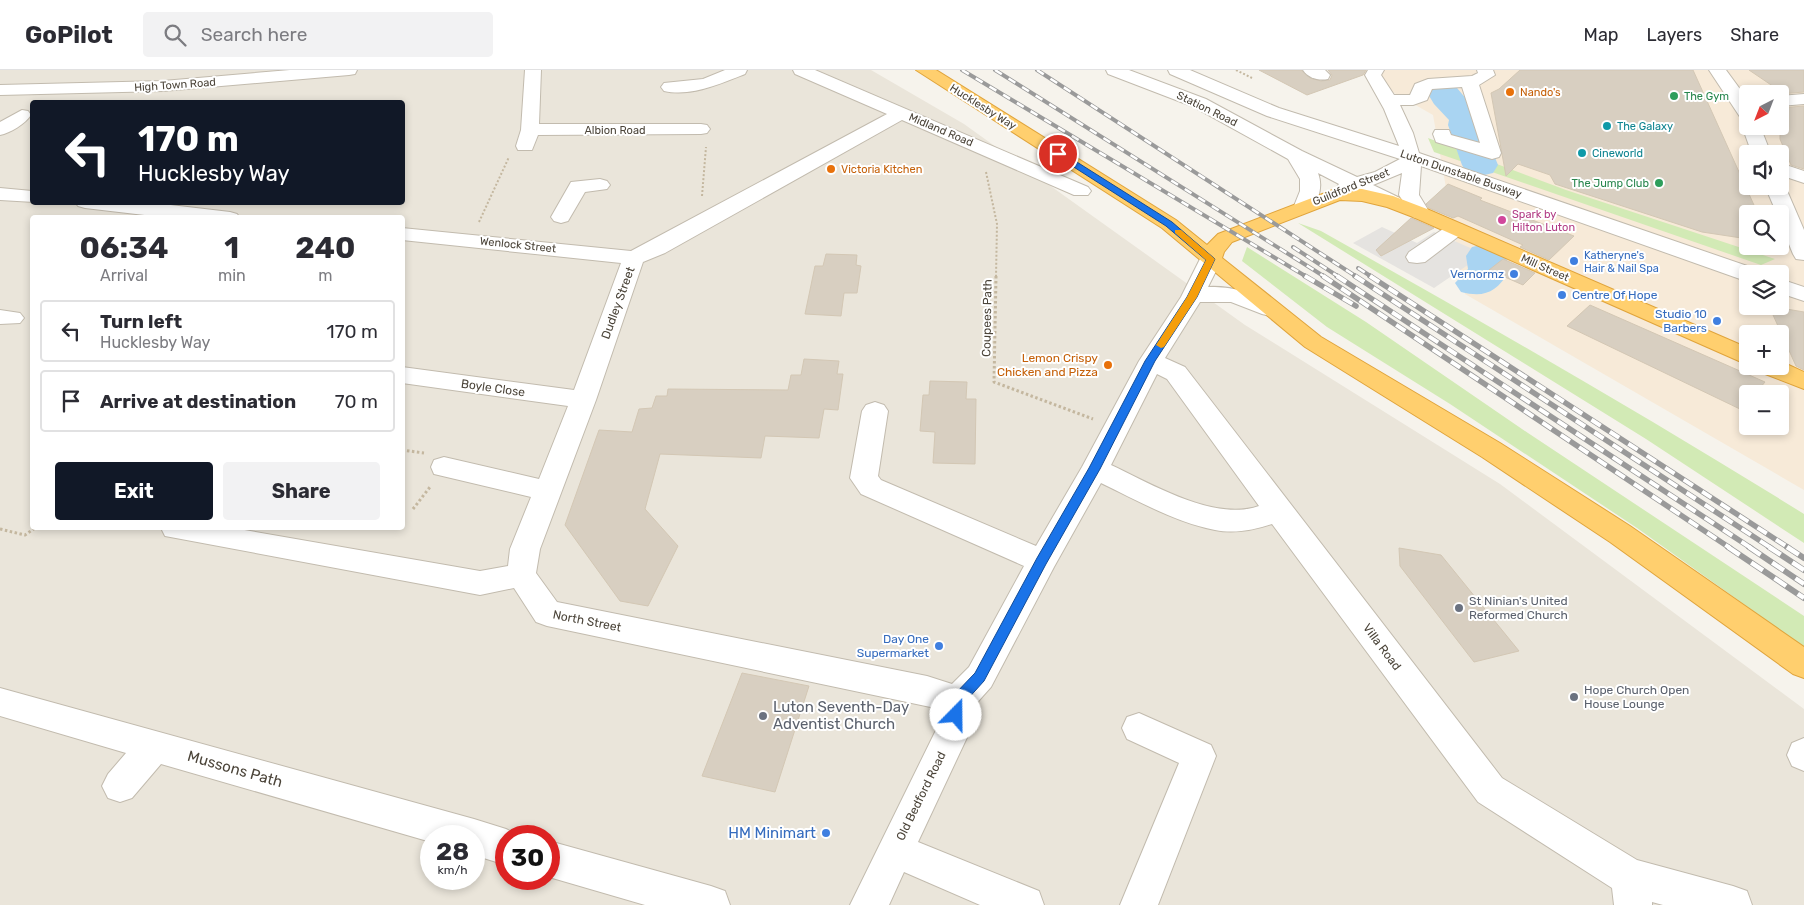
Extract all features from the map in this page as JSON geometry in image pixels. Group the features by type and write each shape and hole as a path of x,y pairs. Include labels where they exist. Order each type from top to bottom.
{"highway":[{"name":"Hucklesby Way","path":"924,70 1169,224 1270,309 1314,342 1491,450 1620,534 1804,664"},
{"name":"Guildford Street","path":"1226,238 1338,194"},
{"name":"Mill Street","path":"1338,194 1362,195 1393,202 1420,212 1739,353"},
{"name":"Hucklesby Way","path":"1169,224 1191,232 1226,238"},
{"path":"1210,259 1214,250 1226,238"},
{"path":"1789,375 1804,382"}],"street":[{"path":"20,90 31,70"},
{"name":"High Town Road","path":"0,90 20,90 167,76 349,70"},
{"path":"527,138 533,70"},
{"path":"670,86 706,84 739,70"},
{"name":"Midland Road","path":"801,70 899,114 1081,191"},
{"name":"Station Road","path":"1114,70 1200,103 1295,156 1393,202"},
{"name":"Luton Dunstable Busway","path":"1176,70 1273,112 1326,130 1345,149 1410,158 1739,271"},
{"path":"1217,70 1326,130"},
{"path":"1376,70 1372,75 1389,100 1406,135 1412,173 1409,195 1420,212"},
{"path":"1389,100 1413,100 1421,96 1422,88 1428,84 1476,81 1487,75 1485,70"},
{"path":"1716,70 1739,96"},
{"path":"1132,96 1130,90 1140,80"},
{"path":"1442,134 1443,138 1492,153 1469,81"},
{"path":"1205,84 1225,117"},
{"path":"1789,100 1804,99"},
{"name":"Dudley Street","path":"521,575 525,550 583,400 634,258 656,248 899,114"},
{"path":"0,130 22,115"},
{"name":"Albion Road","path":"527,138 700,129"},
{"path":"1295,156 1320,159 1345,149"},
{"name":"Station Road","path":"1295,156 1308,171 1311,183 1311,191 1304,206"},
{"name":"Guildford Street","path":"1338,194 1346,187 1382,176 1410,158"},
{"path":"1789,171 1804,177"},
{"path":"546,248 578,186 600,185"},
{"path":"0,194 30,197"},
{"path":"1779,195 1804,254"},
{"path":"112,205 203,215"},
{"path":"1417,258 1456,228"},
{"name":"Wenlock Street","path":"405,234 634,258"},
{"path":"958,700 980,677 1042,561 1095,469 1150,361 1192,297 1210,259"},
{"path":"1789,289 1804,294"},
{"path":"1192,297 1212,292 1233,294 1270,309"},
{"name":"Villa Road","path":"1150,361 1176,373 1278,511 1490,790 1631,891 1733,905"},
{"name":"Boyle Close","path":"405,375 583,400"},
{"path":"875,411 864,478 871,487 1042,561"},
{"path":"444,467 548,491"},
{"path":"1095,469 1173,505 1216,520 1252,520 1278,511"},
{"path":"186,530 480,583 521,575"},
{"name":"North Street","path":"521,575 547,613 927,690 958,700"},
{"name":"Old Bedford Road","path":"869,905 894,850 954,730 958,700"},
{"name":"Mussons Path","path":"0,702 432,825"},
{"path":"1139,728 1199,756 1139,905"},
{"path":"120,786 155,746"},
{"path":"894,850 1025,905"},
{"path":"560,862 711,905"}],"path":[{"path":"700,129 708,132 702,201 722,212"},
{"path":"470,240 512,152 527,138"},
{"name":"Coupees Path","path":"980,147 996,224 994,382 1097,420"},
{"path":"0,529 25,535 32,530"}],"shaded area":[{"path":"0,70 871,70 964,124 1245,325 1500,484 1804,709 1804,905 0,905"},
{"path":"1354,70 1804,70 1804,490 1465,294 1433,115"},
{"path":"1382,227 1417,243 1434,232 1484,254 1434,288 1353,243"}],"green space":[{"path":"1428,138 1566,190 1739,247 1739,255 1763,255 1775,259 1761,265 1434,152"},
{"path":"1298,223 1321,231 1503,334 1804,514 1804,543 1646,439"},
{"path":"1247,247 1366,322 1528,433 1804,616 1804,647 1637,528 1450,404 1327,327 1242,261"}],"building":[{"path":"1259,70 1301,70 1310,78 1321,81 1330,80 1332,75 1328,70 1366,70 1363,75 1307,95"},
{"name":"The Galaxy","path":"1520,70 1693,70 1739,172 1739,195 1749,195 1754,205 1739,205 1739,238 1702,232 1555,184 1550,175 1518,164 1506,176 1491,93 1499,89"},
{"path":"1749,70 1804,70 1804,92 1789,93 1789,85 1771,85"},
{"path":"1804,106 1804,169 1791,165 1789,160 1789,145 1783,145 1780,139 1780,135 1789,135 1789,107"},
{"name":"Spark by Hilton Luton","path":"1448,184 1482,198 1480,200 1574,236 1549,260 1520,247 1523,245 1458,216 1453,218 1429,208 1426,204"},
{"path":"1411,218 1434,228 1381,256 1376,250"},
{"path":"826,254 857,255 856,265 861,266 857,293 844,293 841,316 805,314 815,266 823,266"},
{"path":"1503,259 1535,273 1523,285 1489,270"},
{"path":"1590,305 1739,371 1739,375 1749,375 1765,382 1762,385 1739,385 1739,409 1567,326"},
{"path":"1789,309 1804,312 1804,370 1796,366 1789,350 1789,325 1778,325 1773,315 1789,315"},
{"path":"804,359 839,361 837,374 843,374 838,410 824,409 819,438 765,436 761,458 660,454 645,509 678,546 648,606 620,601 565,525 599,430 632,432 639,409 652,408 656,396 667,396 668,389 788,390 791,375 801,375"},
{"path":"930,381 967,382 966,399 976,399 975,464 933,463 935,432 920,431 923,395 929,395"},
{"name":"St Ninian's United Reformed Church","path":"1399,548 1441,555 1519,651 1474,662 1400,566"},
{"name":"Luton Seventh-Day Adventist Church","path":"742,673 809,686 775,792 702,776"}],"waterway":[{"path":"1441,89 1448,101 1466,119 1465,125 1480,165"},
{"path":"1476,283 1489,272 1486,256"}],"railway":[{"path":"962,70 1307,277"},
{"path":"995,70 1325,277"},
{"path":"1037,70 1357,277"},
{"path":"1293,247 1339,277"},
{"path":"1358,268 1372,277"},
{"path":"1305,276 1356,306"},
{"path":"1323,276 1730,548"},
{"path":"1337,276 1751,548"},
{"path":"1355,276 1771,548"},
{"path":"1370,276 1789,548"},
{"path":"1728,547 1804,598"},
{"path":"1749,547 1804,584"},
{"path":"1769,547 1804,570"},
{"path":"1787,547 1804,558"}],"slow traffic":[{"path":"1161,345 1192,297 1210,259 1178,231"}],"place":[{"name":"Nando's","path":"1510,92"},
{"name":"The Gym","path":"1674,96"},
{"name":"The Galaxy","path":"1607,126"},
{"name":"Cineworld","path":"1582,153"},
{"name":"Victoria Kitchen","path":"831,169"},
{"name":"The Jump Club","path":"1659,183"},
{"name":"Spark by Hilton Luton","path":"1502,220"},
{"name":"Katheryne's Hair & Nail Spa","path":"1574,261"},
{"name":"Vernormz","path":"1514,274"},
{"name":"Centre Of Hope","path":"1562,295"},
{"name":"Studio 10 Barbers","path":"1717,321"},
{"name":"Lemon Crispy Chicken and Pizza","path":"1108,365"},
{"name":"St Ninian's United Reformed Church","path":"1459,608"},
{"name":"Day One Supermarket","path":"939,646"},
{"name":"Hope Church Open House Lounge","path":"1574,697"},
{"name":"Luton Seventh-Day Adventist Church","path":"763,716"},
{"name":"HM Minimart","path":"826,833"}],"route":[{"path":"956,715 958,700 980,677 1042,561 1095,469 1150,361 1192,297 1210,259 1169,224 1058,154"}]}
